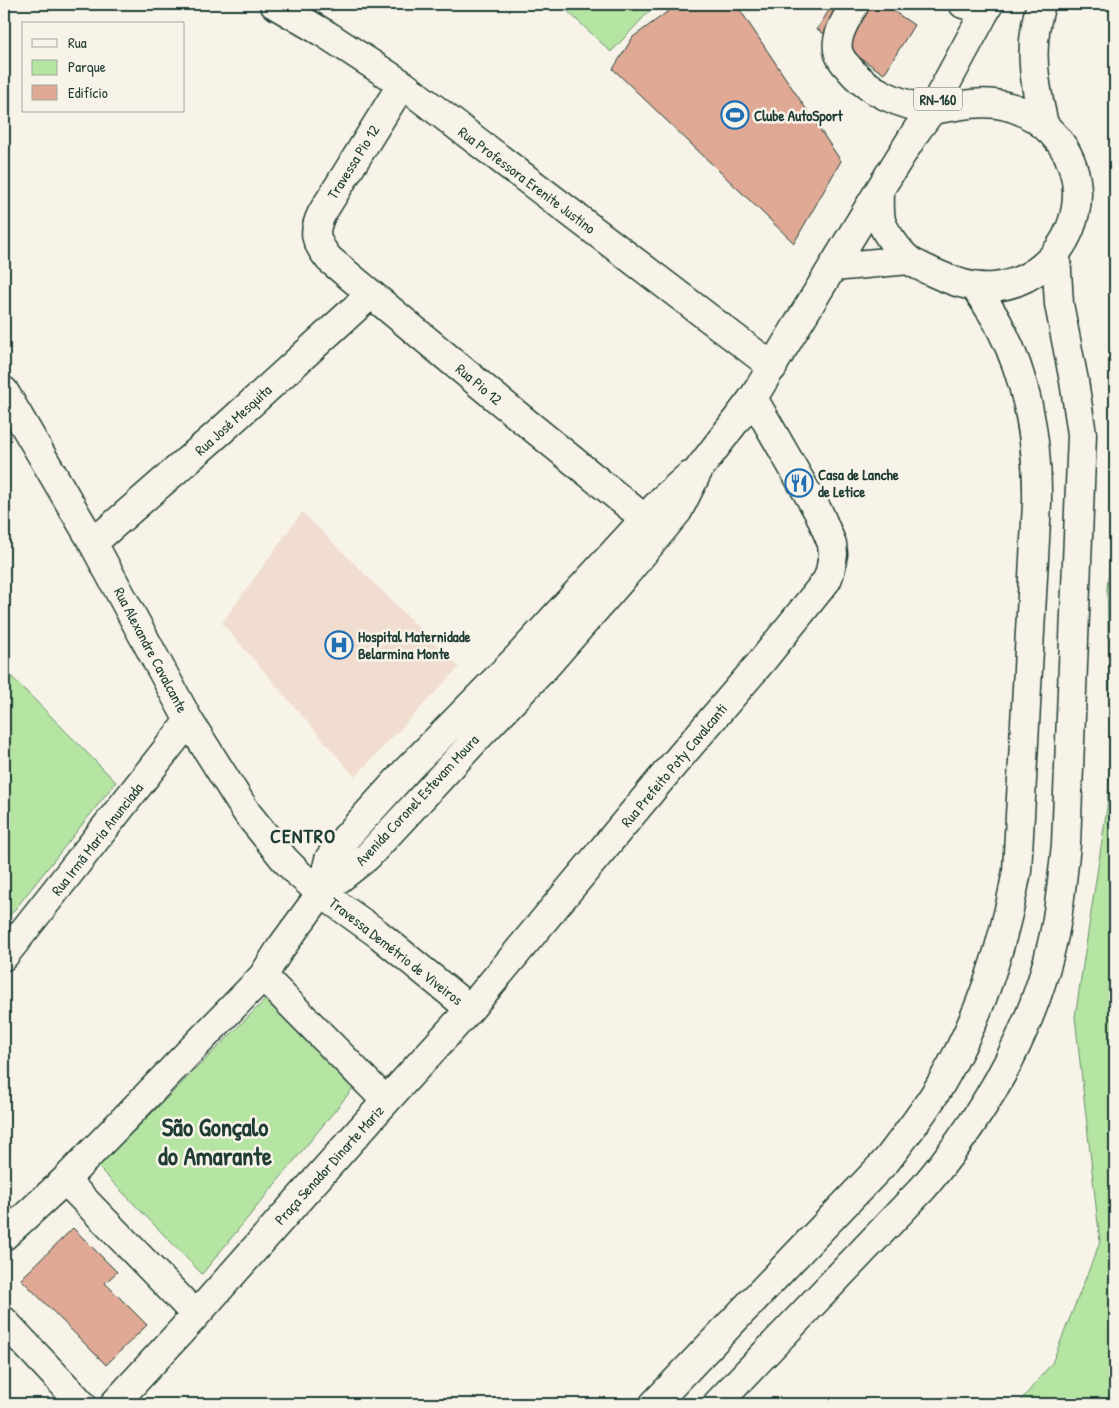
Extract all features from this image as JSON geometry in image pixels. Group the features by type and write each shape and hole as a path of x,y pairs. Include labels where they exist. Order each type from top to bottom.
{"main road":[{"name":"Rua Professora Erenite Justino","path":"274,4 310,13 773,367"},
{"path":"855,4 846,18 839,37 839,54 856,78 872,89 914,106 932,110 977,103 995,103 1030,114 1044,124 1067,153 1074,170 1077,187 1077,205 1073,223 1066,240 1056,255 1043,267 1028,277 1011,284 975,287 957,283 909,260 898,248 881,221 880,189"},
{"path":"1041,4 1034,33 1033,52 1035,88 1044,124"},
{"name":"Avenida Coronel Estevam Moura","path":"321,893 367,857 480,734 546,666 678,511 699,469 753,398 880,189 917,130 932,110 979,6"},
{"name":"Travessa Pio 12","path":"318,244 316,229 322,212 402,84"},
{"name":"Rua Pio 12","path":"318,244 329,259 645,518"},
{"path":"717,1404 948,1159 990,1098 1008,1065 1042,980 1054,936 1062,890 1066,844 1082,434 1059,304 1056,255"},
{"path":"834,267 909,260"},
{"path":"654,1404 887,1160 915,1123 941,1083 964,1042 982,1001 997,958 1009,915 1018,871 1038,469 1028,401 1020,375 1000,327 975,287"},
{"name":"Rua José Mesquita","path":"93,544 372,294"},
{"name":"Rua Alexandre Cavalcante","path":"4,391 93,544 189,721 247,813 285,860 321,893"},
{"name":"Rua Prefeito Poty Cavalcanti","path":"386,1101 470,1008 762,661 827,580 832,562 832,549 820,515 753,398"},
{"name":"Avenida Coronel Estevam Moura","path":"321,893 328,859 408,769 520,656 663,499 699,469"},
{"path":"462,714 456,726 457,733 463,738 480,734"},
{"name":"Rua Irmã Maria Anunciada","path":"4,956 189,721"},
{"path":"408,769 421,762 430,765 435,772 431,788"},
{"name":"Travessa Demétrio de Viveiros","path":"321,893 377,933 470,1008"},
{"name":"RN-160","path":"65,1180 263,976 280,949 321,893"},
{"name":"Praça Senador Dinarte Mariz","path":"114,1404 196,1315 386,1101 263,976"},
{"path":"4,1236 65,1180 196,1315"},
{"path":"4,1321 82,1404"}],"shaded area":[{"name":"Hospital Maternidade Belarmina Monte","path":"302,512 459,667 355,777 222,623"}],"green space":[{"path":"560,4 656,4 611,52"},
{"path":"1115,434 1115,1404 1018,1404 1052,1363 1100,1242 1075,1017 1107,808 1111,752 1107,587 1112,549 1111,480"},
{"path":"4,669 116,782 4,923"},
{"path":"266,999 359,1081 202,1274 98,1167"}],"building":[{"name":"Clube AutoSport","path":"678,4 736,4 841,161 794,243 613,69 633,37"},
{"path":"833,4 883,4 914,25 884,74 817,29"},
{"path":"73,1228 117,1272 105,1283 147,1325 106,1365 21,1279"}],"place":[{"name":"Clube AutoSport","path":"735,115"},
{"name":"Casa de Lanche de Letice","path":"799,483"},
{"name":"Hospital Maternidade Belarmina Monte","path":"339,645"}],"district":[{"name":"CENTRO","path":"303,835"},
{"name":"São Gonçalo do Amarante","path":"215,1142"}]}
